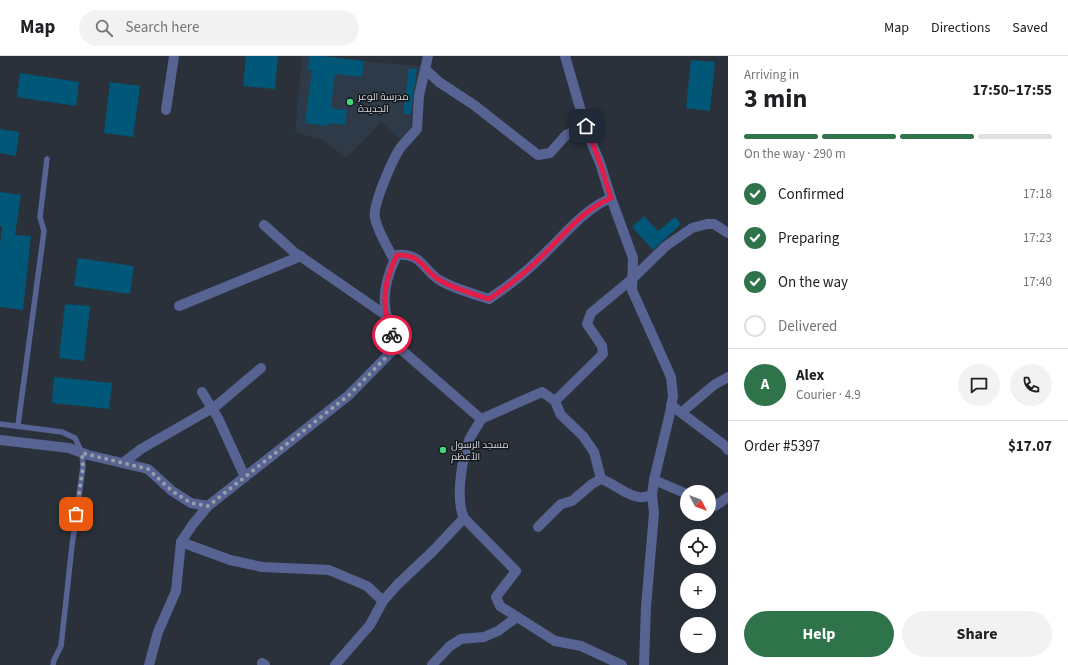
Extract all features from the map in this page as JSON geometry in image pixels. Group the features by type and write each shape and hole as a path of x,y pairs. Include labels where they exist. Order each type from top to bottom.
{"street":[{"path":"166,110 174,56"},
{"path":"394,260 374,217 378,198 393,159 401,147 418,129 419,96 428,56"},
{"path":"565,56 586,126 633,258 632,290 671,377 673,396 652,495 654,513 646,607 644,665"},
{"path":"425,69 439,82 474,105 538,155 550,153 566,135 586,126"},
{"path":"481,419 397,346 391,333 385,309 385,292 388,272 394,260 397,255 408,254 418,260 440,280 489,299 505,288 540,259 560,238 598,204 611,198"},
{"path":"555,401 603,354 602,346 586,324 591,313 632,279 666,246 692,228 707,224 714,224 728,233"},
{"path":"264,225 301,256 387,316"},
{"path":"179,306 301,256"},
{"path":"149,665 158,632 176,590 181,542 193,524 208,506 349,395 397,346"},
{"path":"124,462 148,445 212,409 261,368"},
{"path":"682,412 714,385 728,376"},
{"path":"202,392 218,418 245,477"},
{"path":"601,479 594,452 583,436 561,415 555,401 542,392 481,419 470,439 463,465 461,511 464,518 516,571 496,597 500,606 555,641 581,646 622,665"},
{"path":"671,405 724,445 728,450"},
{"path":"0,440 69,448 82,453 148,469 172,491 191,503 208,506"},
{"path":"538,527 561,504 572,501 592,484 601,479 627,493 639,497 652,495"},
{"path":"654,480 680,491"},
{"path":"716,505 728,496"},
{"path":"335,665 370,625 383,601 464,518"},
{"path":"181,542 230,560 262,567 329,570 367,586 383,601"},
{"path":"432,665 450,646 461,639 484,637 498,631 516,617"}],"lane":[{"path":"18,425 44,231 40,217 47,159"},
{"path":"0,424 18,425 62,432 75,438 82,453 83,467 72,546 61,646 53,665"}],"shaded area":[{"path":"302,56 420,66 410,132 400,139 381,122 346,158 323,140 295,132"}],"building":[{"path":"246,56 278,56 275,89 243,86"},
{"path":"309,56 364,61 362,77 335,74 331,108 347,110 345,125 329,123 328,126 305,123 312,71 308,70"},
{"path":"691,60 715,62 710,111 686,108"},
{"path":"409,68 417,69 411,114 403,114"},
{"path":"20,73 79,82 76,106 17,97"},
{"path":"110,82 140,86 133,137 104,133"},
{"path":"0,129 19,132 16,156 0,153"},
{"path":"0,192 21,195 15,235 31,236 23,310 0,307 0,245 2,226 0,226"},
{"path":"644,216 658,231 675,217 681,224 653,250 632,227"},
{"path":"78,258 134,266 130,294 74,286"},
{"path":"65,304 90,306 84,361 59,358"},
{"path":"54,377 112,383 109,409 52,403"}],"way so far":[{"path":"76,514 83,467 82,453 148,469 172,491 191,503 208,506 349,395 397,346 392,335"}],"place":[{"name":"مدرسة الوعر الجديدة","path":"350,102"},
{"name":"مسجد الرسول الأعظم","path":"443,450"}],"route":[{"path":"392,335 385,309 385,292 388,272 397,255 408,254 418,260 440,280 489,299 505,288 540,259 582,217 598,204 611,198 586,126"}]}
